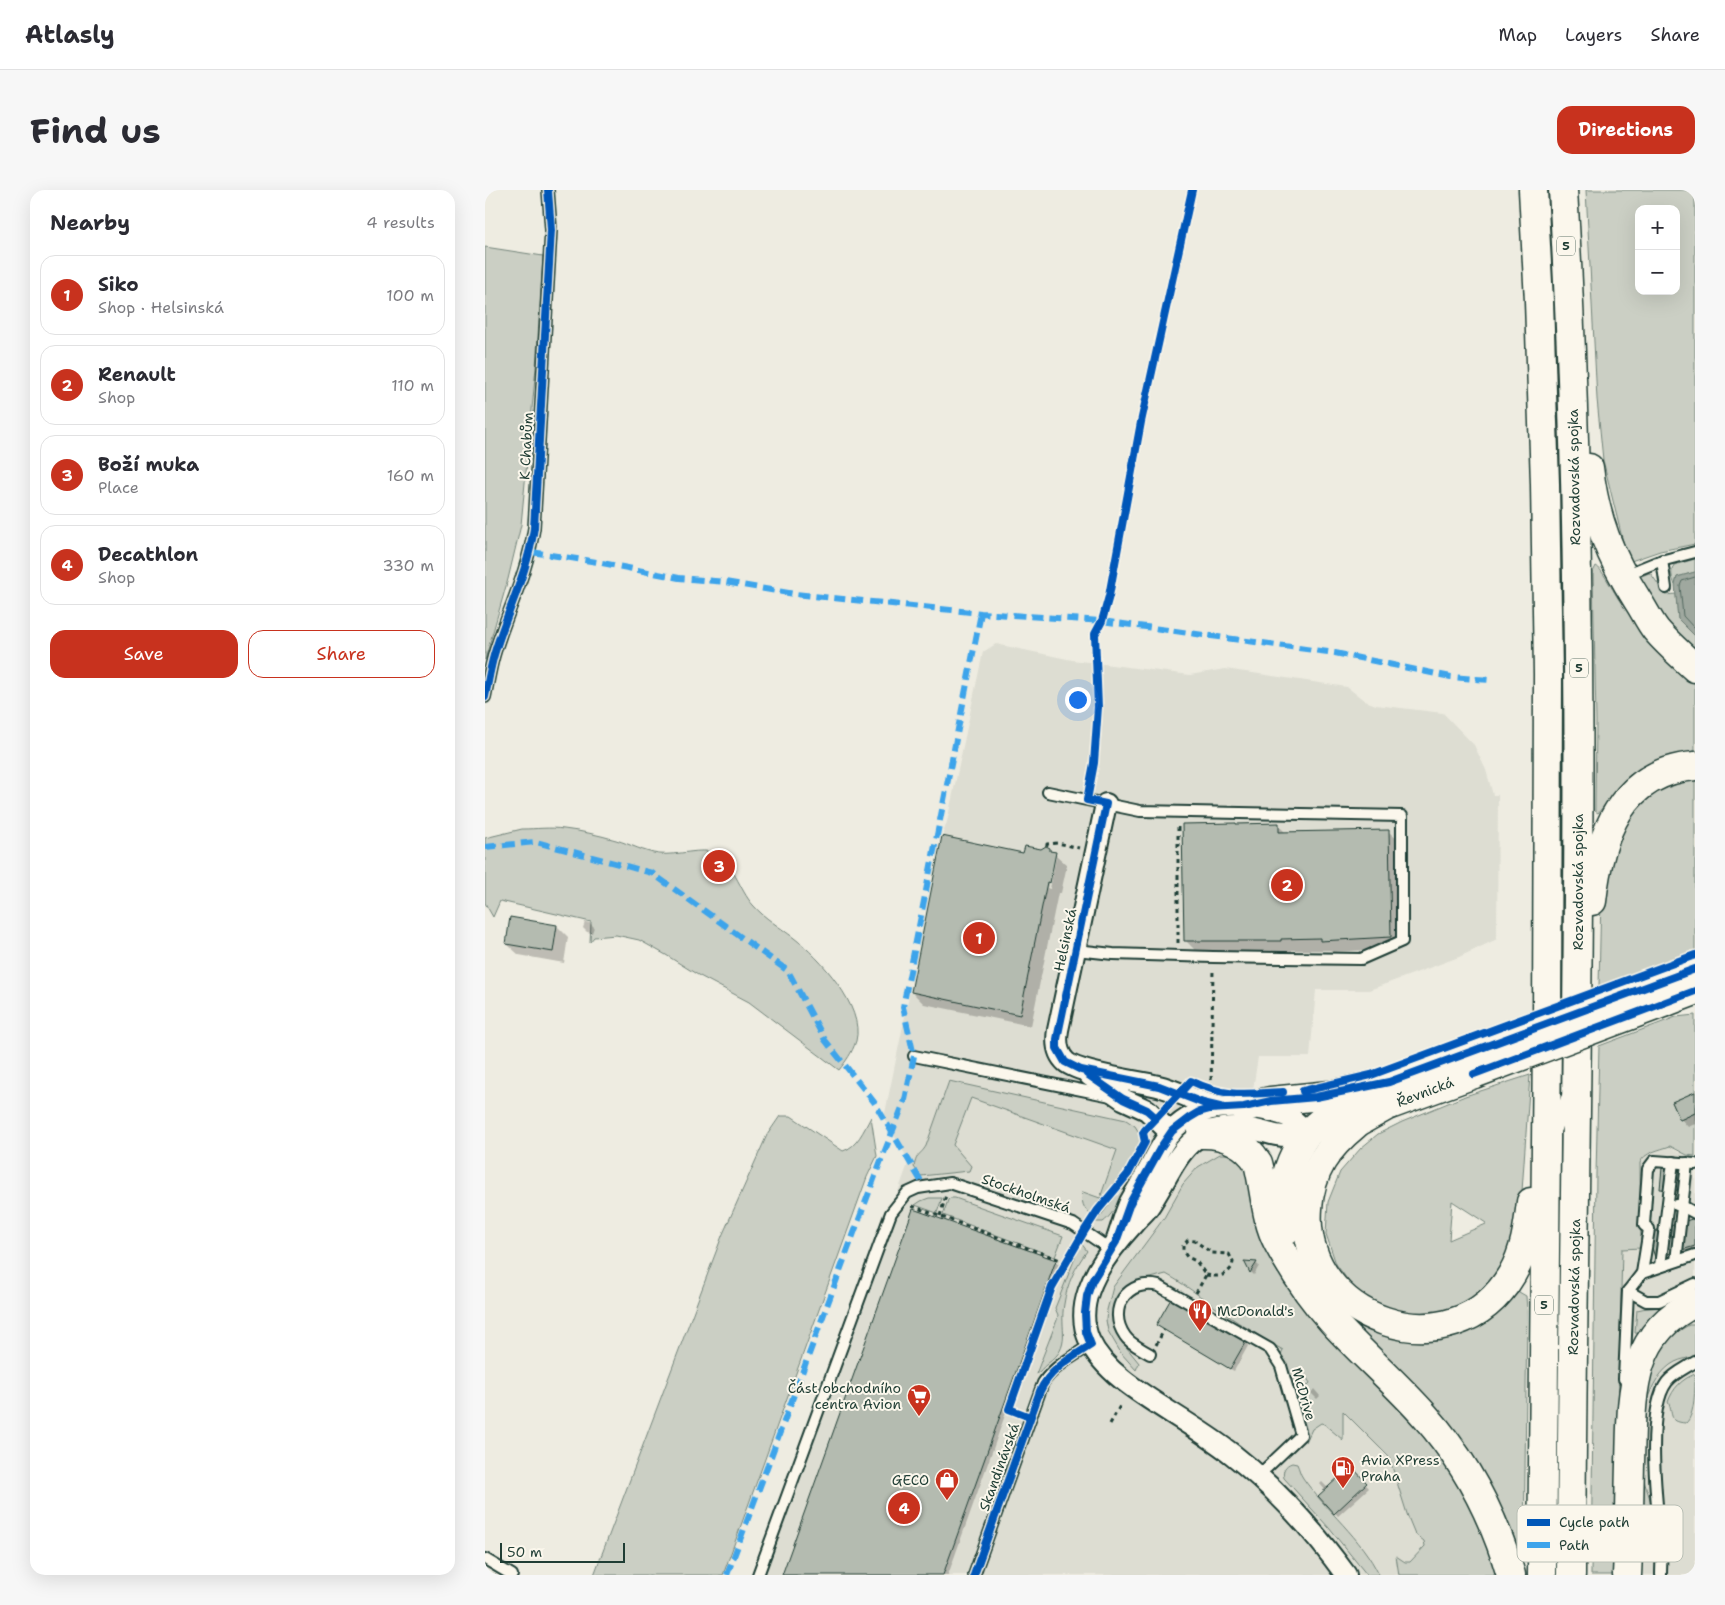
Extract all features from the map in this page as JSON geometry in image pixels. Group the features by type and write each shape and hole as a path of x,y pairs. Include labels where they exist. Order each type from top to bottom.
{"main road":[{"name":"5","path":"1533,190 1545,484 1548,665 1547,1070 1542,1505"},
{"name":"Rozvadovská spojka","path":"1563,190 1570,302 1579,675 1578,1034 1572,1505"},
{"path":"1570,302 1595,507 1610,551 1622,576 1656,630 1695,668"},
{"path":"1578,1034 1594,881 1601,852 1613,818 1624,801 1644,783 1665,773 1695,766"},
{"name":"Řevnická","path":"1355,1125 1387,1106 1474,1063 1659,993 1695,968"},
{"name":"Řevnická","path":"1659,993 1695,992"},
{"path":"1355,1125 1342,1135 1320,1163 1308,1209 1311,1243 1327,1277 1343,1297 1355,1307 1386,1323 1420,1328 1444,1326 1471,1315 1487,1304 1501,1290 1517,1266 1524,1245 1529,1221 1547,1036"},
{"name":"Řevnická","path":"1291,1265 1284,1227 1283,1190 1294,1154 1306,1135 1328,1115 1389,1082 1474,1063"},
{"path":"1234,1107 1330,1095 1389,1082"},
{"path":"1316,1173 1312,1151 1306,1135 1330,1134 1355,1125"},
{"path":"1201,1134 1218,1135 1229,1139 1242,1145 1254,1157 1259,1169 1277,1243 1307,1291 1331,1320 1414,1404 1453,1451 1497,1531 1511,1575"},
{"path":"1629,1505 1632,1410 1641,1360 1659,1327 1679,1311 1692,1311"},
{"name":"5","path":"1542,1562 1542,1575"},
{"name":"Rozvadovská spojka","path":"1571,1562 1571,1575"},
{"path":"1627,1562 1627,1575"}],"street":[{"name":"Helsinská","path":"1097,802 1076,950 1057,1039 1057,1048 1065,1062 1081,1070 1123,1098 1147,1110 1171,1133"},
{"name":"Helsinská","path":"1081,1070 1159,1086 1203,1103 1234,1107"},
{"path":"1114,1246 1130,1204 1161,1147 1179,1125 1199,1112 1234,1107 1287,1116 1299,1124 1306,1135"},
{"path":"1306,1135 1276,1135 1250,1128 1232,1127 1201,1134 1184,1148 1146,1210 1114,1246 1092,1281 1087,1296 1085,1323 1091,1345 1103,1363 1131,1387 1186,1421 1233,1454 1279,1495 1329,1551 1346,1575"}],"lane":[{"name":"K Chabům","path":"485,697 494,655 531,552 534,528 551,230 548,190"},
{"path":"1622,576 1662,560 1695,552"},
{"path":"1662,560 1666,588"},
{"path":"1048,792 1140,812 1402,816 1402,941 1361,960 1213,958 1113,954 1076,950"},
{"path":"914,1056 1123,1098"},
{"name":"5","path":"1546,1156 1577,1066"},
{"name":"5","path":"1547,1070 1576,1154"},
{"path":"1649,1229 1644,1225 1648,1169 1654,1161 1691,1164 1682,1206 1676,1261"},
{"path":"1660,1266 1673,1162"},
{"name":"Stockholmská","path":"758,1575 891,1213 907,1193 924,1186 950,1183 1073,1224 1114,1246"},
{"path":"1668,1204 1682,1206 1695,1212"},
{"path":"1649,1229 1666,1224"},
{"path":"1631,1447 1623,1411 1628,1291 1642,1273 1649,1229"},
{"path":"1642,1273 1695,1253"},
{"name":"McDrive","path":"1152,1352 1127,1339 1121,1329 1118,1317 1120,1305 1125,1295 1135,1287 1145,1284 1159,1286 1270,1348 1281,1366 1301,1435 1258,1476"},
{"path":"1628,1291 1646,1301 1659,1301 1695,1284"},
{"name":"Skandinávská","path":"974,1575 1030,1417 1047,1377 1091,1345"},
{"path":"1656,1505 1655,1430 1659,1399 1667,1382 1695,1362"},
{"path":"1680,1372 1695,1368"},
{"path":"485,1559 512,1575"},
{"path":"1661,1575 1662,1562"}],"path":[{"path":"1094,763 1097,802"},
{"path":"1177,945 1178,821"},
{"path":"1047,846 1047,844 1058,843 1080,848"},
{"path":"1211,1091 1213,966"},
{"path":"940,1216 950,1183"},
{"path":"913,1206 1066,1262"},
{"path":"1188,1240 1195,1241 1212,1253 1229,1254 1232,1259 1232,1267 1224,1275 1217,1277 1206,1275 1196,1261 1187,1257 1183,1251 1183,1246 1188,1240"},
{"path":"1196,1293 1206,1275"},
{"path":"1152,1352 1164,1330"},
{"path":"1110,1424 1121,1404"}],"shaded area":[{"path":"1543,190 1551,190 1565,510 1566,1077 1558,1075"},
{"path":"1586,190 1695,190 1695,544 1660,551 1628,562 1603,460 1597,399"},
{"path":"485,247 543,256 536,367 521,525 485,660"},
{"path":"1695,559 1695,572 1677,577 1675,585 1672,575 1674,565"},
{"path":"1596,566 1602,572 1622,604 1639,624 1695,680 1695,754 1632,777 1615,792 1598,813 1595,811 1596,721 1593,572"},
{"path":"1649,573 1666,595 1676,594 1678,619 1695,636 1695,653 1666,624 1638,580 1639,577"},
{"path":"996,644 1072,660 1190,675 1225,669 1347,687 1365,701 1376,705 1443,713 1474,745 1486,770 1493,795 1498,795 1497,939 1459,957 1369,990 1316,990 1310,1057 1258,1057 1241,1167 1271,1268 1382,1452 1405,1474 1469,1575 761,1575 909,1161 884,1118 942,836 947,822 983,652"},
{"path":"1695,779 1695,952 1599,986 1601,895 1608,852 1639,804 1653,793 1672,784"},
{"path":"522,829 564,829 616,840 648,852 659,854 710,851 721,857 731,869 753,905 804,946 827,970 847,998 854,1013 857,1028 856,1041 851,1053 839,1070 749,1002 698,975 639,940 616,935 594,937 590,942 591,922 500,901 493,917 485,903 485,838"},
{"path":"1695,1015 1695,1092 1672,1102 1680,1120 1695,1113 1695,1156 1687,1155 1670,1146 1645,1156 1640,1163 1641,1248 1622,1249 1616,1505 1592,1505 1599,1046 1676,1017"},
{"path":"1530,1075 1519,1235 1489,1286 1466,1304 1439,1315 1409,1316 1381,1308 1355,1290 1336,1264 1326,1234 1328,1202 1340,1172 1361,1148 1378,1134 1465,1096","holes":["1452,1201 1486,1224 1449,1240"]},
{"path":"949,1081 1126,1120 1135,1126 1143,1139 1124,1175 1091,1215 1083,1205 1083,1192 1100,1198 1117,1150 971,1098 953,1145 971,1166 969,1171 921,1176 914,1167 915,1162 926,1146"},
{"path":"780,1116 791,1116 843,1151 856,1142 871,1117 877,1156 867,1177 723,1575 594,1575 722,1236 767,1135"},
{"path":"1148,1145 1142,1162 1115,1209 1103,1222 1096,1222 1130,1178"},
{"path":"1670,1146 1678,1152 1695,1156 1695,1575 1615,1575 1615,1562 1683,1562 1683,1505 1617,1505 1622,1249 1640,1248 1640,1163 1641,1158"},
{"path":"1559,1151 1566,1153 1562,1505 1554,1505"},
{"path":"1220,1154 1234,1156 1246,1163 1353,1358 1456,1470 1504,1575 1399,1575 1396,1556 1405,1562 1410,1562 1425,1546 1424,1541 1415,1534 1408,1517 1389,1457 1343,1411 1343,1440 1321,1423 1312,1429 1306,1442 1295,1397 1310,1383 1305,1375 1291,1387 1280,1356 1283,1350 1276,1346 1274,1348 1260,1336 1175,1279 1166,1274 1139,1281 1124,1290 1120,1336 1139,1363 1136,1370 1121,1353 1108,1331 1106,1320 1113,1287 1164,1218 1183,1184 1198,1167"},
{"path":"929,1198 942,1198 937,1213 915,1205"},
{"path":"950,1198 955,1198 1063,1236 1055,1257 943,1215"},
{"path":"1081,1243 1087,1251 1075,1270 1067,1290 1060,1351 1036,1374 1057,1320 1058,1315 1055,1308"},
{"path":"1519,1292 1526,1296 1525,1505 1517,1505 1517,1545 1506,1517 1484,1477 1366,1344 1330,1298 1346,1315 1360,1326 1395,1338 1414,1340 1452,1336 1469,1331 1490,1320"},
{"path":"1664,1306 1646,1334 1635,1333 1637,1310"},
{"path":"1689,1325 1695,1325 1695,1356 1670,1365 1661,1374 1651,1390 1647,1401 1643,1466 1651,1505 1639,1505 1642,1381 1662,1348 1675,1333"},
{"path":"1695,1374 1694,1401 1689,1419 1686,1423 1676,1421 1672,1416 1668,1402 1679,1385"},
{"path":"1292,1463 1297,1464 1302,1476 1312,1490 1353,1536 1379,1575 1367,1575 1329,1528 1284,1478 1283,1473 1285,1469"},
{"path":"1553,1562 1561,1562 1561,1575 1553,1575"},
{"path":"1591,1562 1614,1562 1614,1575 1591,1575"}],"water":[{"path":"1695,572 1695,636 1678,619 1675,585 1677,577"}],"building":[{"path":"1279,823 1279,832 1389,830 1391,937 1320,941 1320,938 1281,939 1281,941 1184,941 1182,824"},
{"path":"942,836 1023,853 1025,846 1041,849 1046,846 1050,848 1050,851 1056,852 1050,883 1047,882 1020,1015 911,992"},
{"path":"510,917 557,925 553,952 506,944"},
{"path":"1695,1092 1695,1113 1680,1120 1672,1102"},
{"path":"1662,1168 1690,1171 1688,1191 1660,1189"},
{"name":"Část obchodního centra Avion","path":"913,1209 1056,1260 943,1575 782,1575"},
{"path":"1695,1218 1695,1246 1655,1258 1648,1233"},
{"path":"1244,1261 1257,1262 1250,1273"},
{"name":"McDonald's","path":"1172,1297 1238,1337 1239,1335 1244,1338 1243,1340 1246,1341 1230,1369 1156,1325"},
{"name":"Avia XPress Praha","path":"1351,1466 1367,1483 1334,1514 1318,1496"}],"marked path":[{"path":"531,552 597,562 679,578 725,582 794,594 981,613 1102,621 1335,653 1451,677 1490,680"},
{"path":"727,1575 905,1100 914,1056 903,1007 981,613"},
{"path":"485,847 536,842 652,873 788,971 825,1040 874,1102 924,1186"}],"cycle path":[{"path":"485,697 494,655 522,577 534,528 551,230 548,190"},
{"path":"1192,190 1141,422 1109,596 1102,621 1095,634 1098,707 1094,763 1087,800 1106,804 1057,1039 1057,1048 1065,1062 1081,1070 1159,1086 1203,1103 1224,1108"},
{"path":"1303,1091 1371,1075 1695,955"},
{"path":"974,1575 1040,1391 1055,1370 1091,1345 1086,1332 1085,1313 1087,1296 1092,1281 1116,1242 1130,1203 1172,1131 1199,1112 1210,1109 1244,1107 1271,1101 1316,1097 1389,1082 1695,969"},
{"path":"1474,1074 1695,991"},
{"path":"1087,1074 1123,1099 1147,1110 1156,1118"},
{"path":"1030,1417 1009,1409 1052,1287 1098,1210 1128,1174 1145,1142 1143,1133 1145,1130 1191,1081 1215,1090 1236,1094 1283,1092"}],"place":[{"name":"Boží muka","path":"719,866"},
{"name":"Renault","path":"1287,885"},
{"name":"Siko","path":"979,938"},
{"name":"McDonald's","path":"1200,1332"},
{"name":"Část obchodního centra Avion","path":"919,1417"},
{"name":"Avia XPress Praha","path":"1343,1489"},
{"name":"GECO","path":"947,1501"},
{"name":"Decathlon","path":"904,1508"}]}
